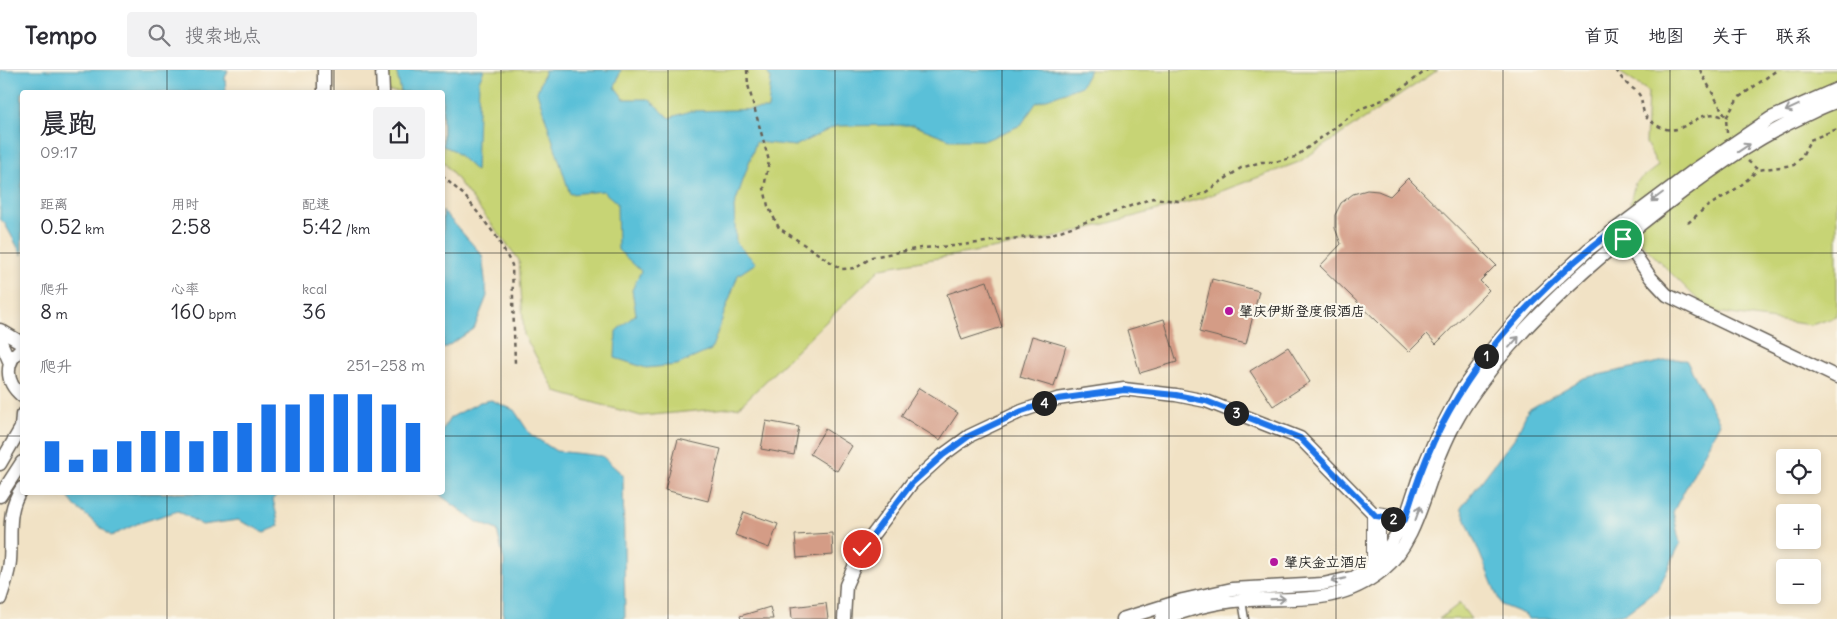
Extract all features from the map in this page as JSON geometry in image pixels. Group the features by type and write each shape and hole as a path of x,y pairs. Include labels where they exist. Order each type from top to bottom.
{"street":[{"path":"324,70 324,90"},
{"path":"382,70 383,90"},
{"path":"1161,619 1227,602 1325,597 1356,588 1384,569 1401,548 1413,527 1441,452 1459,415 1479,384 1542,310 1592,264 1619,234 1692,171 1771,118 1837,89"},
{"path":"1122,619 1183,600 1232,589 1323,584 1354,577 1385,554 1405,520 1418,480 1435,440 1460,392 1485,357 1531,303 1589,249 1619,234 1759,138 1837,102"},
{"path":"1619,234 1651,278 1667,295 1837,377"},
{"path":"0,330 20,342"},
{"path":"0,340 10,363"},
{"path":"20,350 14,355 8,372 10,381 20,394"},
{"path":"844,619 846,585 862,549 912,483 943,455 969,436 1022,411 1058,399 1124,390 1176,395 1206,401 1300,438 1376,516 1405,520"},
{"path":"0,464 20,430"},
{"path":"0,496 20,465"},
{"path":"0,599 10,562 11,521 14,499 20,491"},
{"path":"1376,516 1376,560"}],"lane":[{"path":"1242,601 1245,619"}],"path":[{"path":"747,70 769,161 764,188 768,206 779,228 841,269 856,268 872,257 921,248 1049,235 1152,198 1178,201 1203,194 1241,168 1261,162 1275,162 1295,157 1360,109 1390,97 1427,70"},
{"path":"1616,70 1624,81 1639,94 1645,116 1662,129 1668,130 1678,129 1710,114 1718,114 1726,118 1700,70"},
{"path":"1688,223 1705,208 1739,187 1758,170"},
{"path":"445,179 464,195 496,236 512,265 515,364"}],"green space":[{"path":"382,70 1438,70 1299,162 1203,198 1049,239 881,268 739,407 641,416 556,392 524,335 519,260 445,164 445,90 387,90"},
{"path":"1616,70 1837,70 1837,317 1811,325 1709,311 1642,244 1630,202 1635,183 1658,166 1646,143 1648,91"},
{"path":"1459,604 1471,619 1439,619"}],"water":[{"path":"0,70 228,70 225,78 226,90 20,90 20,251 5,224 0,219"},
{"path":"396,70 484,70 479,81 476,171 453,150 445,147 445,90 401,90"},
{"path":"545,70 621,70 615,87 624,99 649,99 669,118 690,111 768,109 771,79 766,70 1090,70 1081,86 1036,103 1021,125 986,140 952,140 913,125 836,126 795,146 756,142 734,207 736,243 756,263 738,275 711,350 677,365 646,368 615,358 616,331 636,314 632,290 641,271 618,250 617,203 603,191 570,194 537,92"},
{"path":"445,213 482,255 487,296 474,329 445,348"},
{"path":"1674,359 1686,360 1720,423 1673,512 1680,544 1658,589 1625,614 1567,619 1528,619 1526,615 1501,605 1461,508 1516,436 1528,410 1584,378"},
{"path":"491,400 514,410 530,434 556,451 602,456 623,475 625,619 503,619 504,561 497,530 477,522 440,495 445,495 445,426 450,418 480,402"},
{"path":"67,495 276,495 273,499 279,526 264,532 238,520 202,525 178,511 139,523 111,536 76,507"}],"building":[{"path":"1408,178 1496,265 1480,281 1489,290 1436,344 1427,334 1409,352 1320,266 1341,244 1335,228 1335,215 1341,203 1353,194 1367,190 1378,191 1390,196"},
{"name":"肇庆伊斯登度假酒店","path":"1212,279 1259,291 1246,344 1199,332"},
{"path":"987,281 1002,327 962,340 947,294"},
{"path":"1164,319 1177,362 1140,373 1127,330"},
{"path":"1032,336 1066,346 1054,387 1020,377"},
{"path":"1288,347 1310,382 1273,406 1250,371"},
{"path":"919,388 958,413 940,440 901,416"},
{"path":"766,421 799,427 794,455 761,449"},
{"path":"825,429 852,446 837,471 810,454"},
{"path":"678,439 721,449 708,501 665,490"},
{"path":"744,512 778,524 769,548 735,535"},
{"path":"832,533 833,555 797,558 795,535"},
{"path":"826,603 828,619 792,619 791,607"},
{"path":"770,607 773,619 741,619 740,616"}],"place":[{"name":"肇庆伊斯登度假酒店","path":"1229,311"},
{"name":"肇庆金立酒店","path":"1274,562"}],"route":[{"path":"862,549 912,483 943,455 969,436 1022,411 1058,399 1124,390 1176,395 1206,401 1300,438 1376,516 1405,520 1418,480 1435,440 1460,392 1485,357 1531,303 1589,249 1616,228 1623,239"}]}
